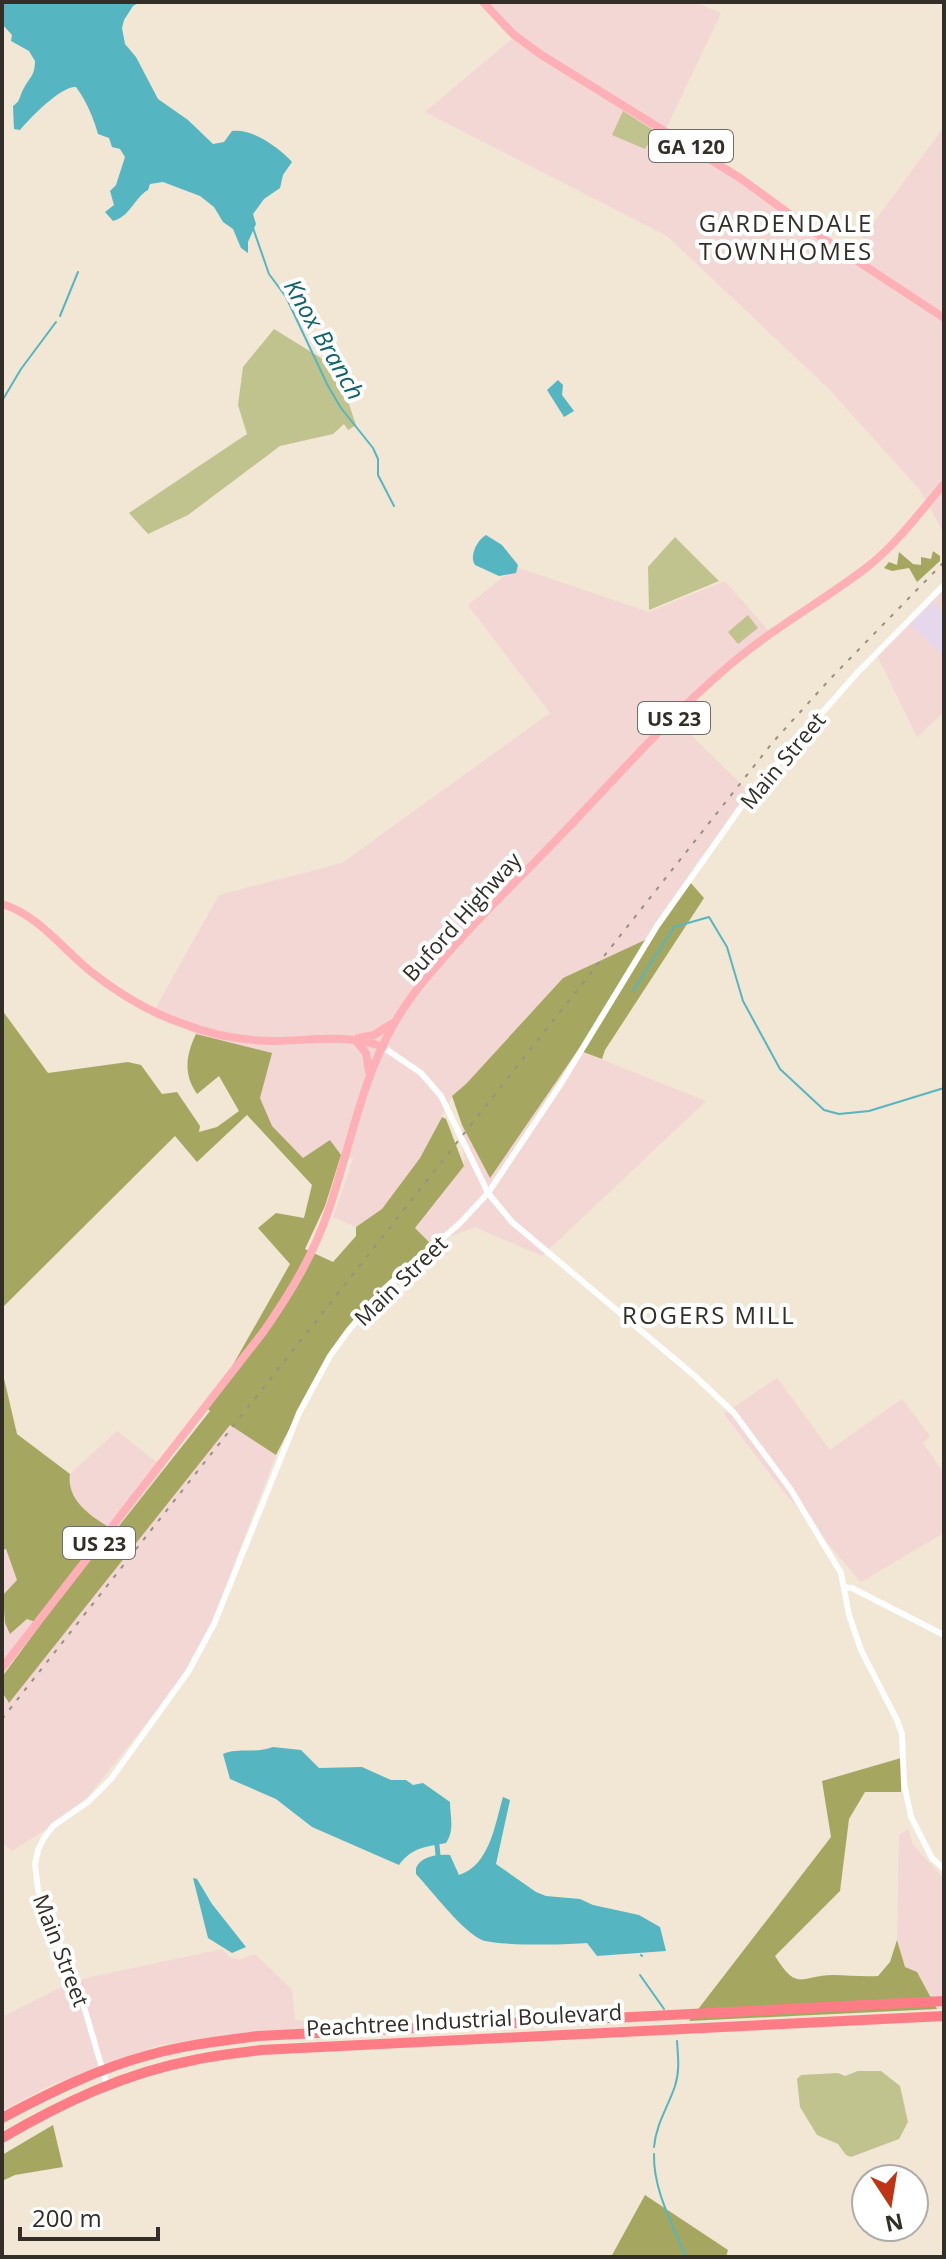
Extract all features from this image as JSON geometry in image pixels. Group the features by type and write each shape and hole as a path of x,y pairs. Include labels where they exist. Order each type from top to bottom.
{"highway":[{"name":"Peachtree Industrial Boulevard","path":"2,2118 102,2070 190,2045 258,2036 944,2001"},
{"name":"Peachtree Industrial Boulevard","path":"2,2138 70,2100 107,2085 195,2060 261,2050 944,2016"}],"main road":[{"name":"GA 120","path":"483,2 513,34 540,54 740,178 824,239 944,318"},
{"name":"Buford Highway","path":"2,1668 293,1290 329,1209 369,1072 417,990 462,936 684,707 725,668 773,631 876,559 944,484"},
{"path":"2,904 35,922 93,973 120,992 157,1014 186,1025 221,1035 269,1041 354,1039 384,1030 399,1018"},
{"path":"354,1039 383,1047"},
{"path":"354,1039 366,1053 369,1072"}],"street":[{"name":"Main Street","path":"107,2085 78,1987 43,1906 35,1878 38,1850 53,1826 89,1801 111,1779 201,1650 299,1413 330,1356 374,1299 404,1269 459,1224 488,1193 578,1056 657,926 748,797 858,672 944,585"},
{"path":"383,1047 421,1073 441,1096 488,1193 512,1222 696,1377 734,1413 814,1526 836,1563 861,1650 902,1734 904,1783 911,1817 932,1858 944,1869"},
{"path":"844,1587 852,1588 944,1635"}],"shaded area":[{"path":"482,2 695,2 721,13 664,133 763,195 847,259 944,127 944,533 919,489 828,388 667,236 425,112 513,38"},
{"path":"516,567 649,612 725,581 772,635 740,659 675,719 753,796 647,939 563,978 452,1096 420,1158 382,1210 356,1227 333,1217 353,1159 341,1155 330,1140 303,1158 272,1126 260,1098 271,1054 212,1040 151,1016 219,895 342,863 550,713 468,605"},
{"path":"944,588 944,712 917,737 876,653"},
{"path":"933,602 944,613 944,656 911,625"},
{"path":"578,1050 706,1101 542,1256 475,1227 431,1244 415,1228 464,1166 462,1125 490,1177"},
{"path":"777,1378 830,1450 902,1399 930,1436 923,1443 944,1473 944,1533 861,1582 783,1491 724,1414"},
{"path":"230,1424 276,1455 201,1650 78,1809 12,1851 2,1843 2,1692 8,1703"},
{"path":"117,1431 164,1468 114,1532 80,1506 68,1486 70,1474"},
{"path":"6,1549 17,1580 5,1623 10,1634 28,1619 41,1624 2,1677 2,1550"},
{"path":"908,1829 913,1845 944,1879 944,2009 937,2009 917,1972 905,1967 897,1940 899,1835"},
{"path":"222,1949 229,1957 239,1960 255,1954 292,1990 295,2020 317,2021 317,2029 258,2031 160,2045 53,2084 2,2111 2,2017 68,1984 87,1978"}],"green space":[{"path":"623,111 656,132 645,149 612,135"},
{"path":"274,329 337,368 356,425 348,430 344,424 333,434 280,446 188,515 148,534 129,513 247,434 238,405 243,367"},
{"path":"675,537 719,581 649,610 648,567"},
{"path":"933,551 940,556 940,561 917,582 909,568 892,571 884,568 889,562 897,565 899,552 913,564 921,565 921,557 931,559"},
{"path":"748,615 758,628 738,644 728,632"},
{"path":"690,882 704,898 602,1059 578,1050 490,1178 462,1125 452,1096 563,978 647,939"},
{"path":"2,1010 48,1073 128,1062 141,1065 162,1094 177,1092 200,1126 199,1132 217,1127 239,1111 219,1076 197,1094 193,1087 188,1064 196,1034 272,1053 260,1098 272,1126 303,1158 330,1140 341,1155 325,1206 305,1249 333,1262 356,1236 356,1227 382,1209 420,1158 442,1117 446,1119 464,1166 415,1228 431,1244 382,1288 356,1317 323,1367 276,1455 230,1425 9,1703 2,1692 2,1677 41,1624 27,1619 10,1634 5,1623 3,1595 17,1580 6,1549 2,1550 2,1370 17,1434 70,1474 72,1493 77,1501 90,1515 115,1531 210,1411 208,1409 290,1264 258,1228 276,1213 304,1218 312,1185 247,1115 197,1162 175,1136 2,1308"},
{"path":"901,1758 901,1792 865,1792 849,1819 840,1891 775,1956 789,1975 795,1978 878,1976 890,1962 897,1940 905,1967 917,1972 937,2009 689,2021 831,1837 822,1781"},
{"path":"858,2071 881,2071 900,2086 908,2122 899,2139 851,2157 838,2144 817,2135 800,2107 797,2079 801,2075 838,2073 845,2076"},
{"path":"53,2125 63,2167 15,2175 2,2181 2,2155"},
{"path":"645,2195 728,2250 726,2257 611,2257"}],"water":[{"path":"2,2 140,2 133,6 122,28 125,44 136,57 158,99 188,120 213,144 224,142 232,131 240,131 273,145 292,162 283,175 280,188 264,199 253,214 256,224 248,242 248,253 241,248 233,229 223,222 214,207 200,196 163,182 150,184 128,212 113,221 105,212 114,205 110,191 116,185 125,157 120,149 112,147 109,138 98,134 76,87 54,97 20,130 14,129 13,106 32,76 35,61 29,51 11,41 12,35 2,24"},
{"path":"558,380 563,385 562,395 574,411 564,417 547,390"},
{"path":"486,535 502,545 518,565 516,573 499,576 475,565 475,548"},
{"path":"273,1747 301,1750 319,1768 362,1767 391,1780 406,1780 413,1785 423,1783 450,1802 449,1838 446,1843 414,1851 399,1865 312,1827 276,1799 230,1779 223,1754"},
{"path":"503,1797 510,1800 496,1864 546,1896 580,1899 639,1915 660,1927 666,1951 597,1956 587,1943 490,1942 466,1928 416,1874 416,1868 426,1858 450,1855 459,1875 469,1870 490,1842"},
{"path":"193,1878 197,1879 212,1904 246,1947 232,1953 208,1938"}],"waterway":[{"name":"Knox Branch","path":"253,228 269,274 286,297 328,386 341,408 373,448 378,459 378,475 394,506"},
{"path":"60,316 78,272"},
{"path":"2,401 56,322"},
{"path":"633,991 674,927 709,917 727,947 743,1001 780,1069 824,1110 839,1114 869,1111 944,1088"},
{"path":"437,1845 438,1855"},
{"path":"640,1975 664,2009"},
{"path":"654,2147 677,2080 677,2041"},
{"path":"654,2154 660,2194 686,2257"}],"railway":[{"path":"2,1719 773,742 944,562"}],"district":[{"name":"GARDENDALE TOWNHOMES","path":"786,236"},
{"name":"ROGERS MILL","path":"709,1314"}]}
